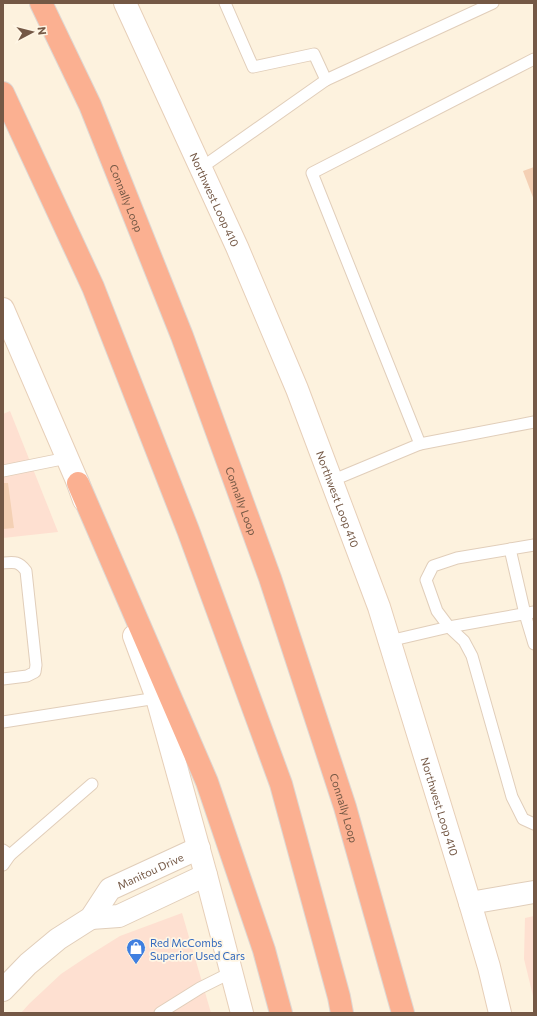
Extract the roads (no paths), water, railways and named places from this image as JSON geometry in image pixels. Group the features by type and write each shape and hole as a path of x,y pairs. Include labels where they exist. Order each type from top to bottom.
{"highway":[{"name":"Connally Loop","path":"41,3 90,105 176,321 267,571 345,808 403,1013"},
{"path":"3,93 93,287 188,530 280,784 337,989 342,1013"},
{"path":"78,483 207,782 264,950 281,1013"}],"main road":[{"name":"Northwest Loop 410","path":"125,3 237,248 297,389 379,607 470,903 489,967 500,1013"},
{"path":"3,309 78,483 157,698 199,848 242,1013"},
{"name":"Manitou Drive","path":"3,990 28,964 58,939 91,918 110,889 199,848"},
{"name":"Manitou Drive","path":"91,918 119,916 206,875"},
{"path":"470,903 534,892"}],"lane":[{"path":"225,3 253,67 314,54 326,80"},
{"path":"201,168 326,80 493,3"},
{"path":"420,444 312,173 534,59"},
{"path":"331,481 420,444 534,422"},
{"path":"3,470 67,458"},
{"path":"534,545 457,558 433,566 426,580 437,611 449,627 464,641 472,656 512,797 523,819 534,824"},
{"path":"510,549 529,613 534,644"},
{"path":"3,563 13,562 22,565 26,571 36,665 35,672 28,676 3,680"},
{"path":"389,641 449,627 529,613"},
{"path":"3,722 157,698"},
{"path":"3,865 6,852 92,784"},
{"path":"160,1013 200,988 232,972"}],"place":[{"name":"Red McCombs Superior Used Cars","path":"136,965"}]}
